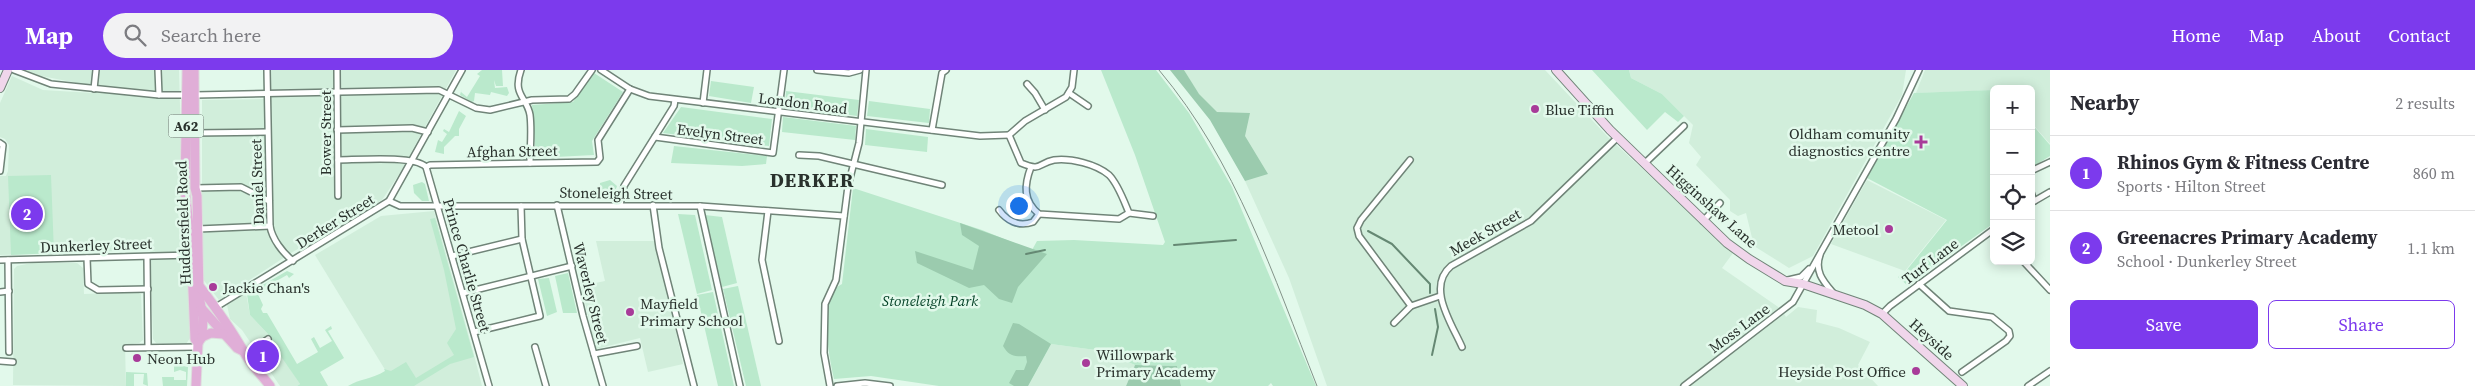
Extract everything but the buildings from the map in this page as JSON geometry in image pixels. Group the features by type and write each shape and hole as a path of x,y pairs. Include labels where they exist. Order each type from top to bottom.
{"main road":[{"path":"0,88 8,70"},
{"name":"Huddersfield Road","path":"187,70 194,133 200,287 200,342 196,386"},
{"name":"Huddersfield Road","path":"194,70 185,190 199,305"},
{"name":"Higginshaw Lane","path":"1556,70 1644,163 1704,221 1749,259 1785,281 1803,284 1836,295 1865,305 1882,314"},
{"path":"200,287 241,343 244,353"},
{"path":"199,305 214,305"},
{"path":"199,305 223,334 244,353 270,386"},
{"name":"Heyside","path":"1882,314 1958,385"},
{"path":"200,342 211,333 223,334"}],"street":[{"path":"14,70 42,82 158,95 439,90 482,110 502,109 524,102 569,99 592,70"},
{"path":"94,89 96,70"},
{"path":"158,70 158,95"},
{"name":"Daniel Street","path":"267,70 270,226 284,254 293,261"},
{"name":"Bower Street","path":"337,70 338,196"},
{"name":"Derker Street","path":"214,305 293,261 389,201 462,70"},
{"path":"521,70 519,90 530,113 530,163"},
{"name":"London Road","path":"601,70 630,89 649,96 980,136 1009,135"},
{"path":"703,103 707,70"},
{"path":"778,113 784,70"},
{"path":"817,70 850,73 860,70"},
{"path":"830,386 824,353 825,304 836,280 844,216 861,122 866,70"},
{"path":"932,130 942,73 946,70"},
{"path":"1074,70 1069,93 1025,121 1009,135 1022,163 1031,167 1040,167 1050,161 1063,159 1101,170 1110,176 1129,213"},
{"path":"1836,295 1822,280 1818,270 1824,245 1896,119 1918,70"},
{"path":"1027,84 1036,93 1045,110"},
{"name":"Afghan Street","path":"426,167 430,165 598,161 598,140 630,89"},
{"path":"1069,93 1088,106"},
{"path":"620,205 624,186 676,100"},
{"name":"Evelyn Street","path":"655,137 773,153 778,113"},
{"path":"1644,163 1684,126"},
{"path":"337,130 412,128 428,132"},
{"path":"194,133 267,132"},
{"name":"Meek Street","path":"1440,296 1440,283 1448,268 1531,221 1618,137"},
{"path":"0,171 1,144"},
{"path":"799,155 818,156 942,185"},
{"path":"338,160 399,159 417,161 426,167"},
{"path":"1410,160 1361,220 1357,228 1359,236 1411,306"},
{"path":"2035,169 2050,162"},
{"name":"Prince Charlie Street","path":"426,167 489,386"},
{"path":"1031,167 1026,180 1027,200 1032,208 1040,214 1119,219 1129,213 1153,216"},
{"path":"195,188 241,187 269,200"},
{"path":"2035,201 2050,192"},
{"name":"Stoneleigh Street","path":"389,201 396,205 437,206 700,206 844,216"},
{"path":"1704,221 1720,203"},
{"name":"Waverley Street","path":"557,205 603,386"},
{"path":"653,205 659,248 694,386"},
{"path":"474,332 540,316 522,239 521,206"},
{"path":"700,206 740,386"},
{"path":"999,210 1005,218 1020,224 1033,222 1040,214"},
{"path":"768,211 762,260 779,341"},
{"path":"198,229 270,226"},
{"name":"Turf Lane","path":"1882,314 1919,284 1990,232"},
{"path":"452,256 522,239"},
{"name":"Moss Lane","path":"1684,386 1793,302 1824,245"},
{"name":"Dunkerley Street","path":"0,260 192,255"},
{"path":"147,257 148,348"},
{"path":"87,258 88,284 92,288 148,289"},
{"path":"0,361 11,362 8,260"},
{"path":"1785,281 1802,277 1814,264"},
{"path":"2027,265 2050,290"},
{"path":"463,293 572,266"},
{"path":"1919,284 1949,311 1992,317 2009,331 2010,336 2006,341 1962,372"},
{"path":"0,292 8,291"},
{"path":"1394,323 1411,306 1440,296 1462,347"},
{"path":"244,353 268,340"},
{"path":"126,348 148,348 200,342"},
{"path":"594,354 637,346"},
{"path":"535,347 546,386"},
{"path":"2028,386 2050,371"},
{"path":"838,386 890,386"}],"shaded area":[{"path":"26,70 95,70 93,86 41,76"},
{"path":"97,70 179,70 184,251 190,260 190,338 186,344 156,343 153,339 150,250 0,255 0,176 6,176 8,171 9,145 5,139 0,137 0,103 12,76 43,90 93,93"},
{"path":"263,70 456,70 400,173 382,200 291,253 219,300 202,278 202,100 264,99"},
{"path":"1170,70 1184,70 1199,94 1217,112 1250,113 1245,136 1268,174 1245,181 1210,120"},
{"path":"1184,70 1545,70 1608,137 1733,253 1722,268 1781,309 1786,317 1798,307 1817,310 1816,322 1839,328 1870,342 1858,365 1878,386 1327,386 1289,278 1245,181 1248,179"},
{"path":"1629,70 1906,70 1902,95 1813,256 1789,268 1754,246 1746,213 1738,216 1730,211 1730,200 1696,165 1701,157 1689,143 1693,125 1662,94 1631,78"},
{"path":"1925,70 2050,70 2050,144 2035,127 2035,85 1990,85 1990,90 1916,93"},
{"path":"1867,180 1946,220 1905,271 1831,244"},
{"path":"434,211 482,386 395,386 315,255 381,216"},
{"path":"960,223 1047,254 1018,287 1012,303 999,299 984,285 969,288 917,263 915,251 973,270 979,246 962,235"},
{"name":"Mayfield Primary School","path":"596,241 656,241 683,364 648,372 640,338 596,349 581,286 605,281"},
{"path":"32,263 77,263 83,268 84,294 136,292 141,294 143,340 139,343 125,345 126,386 13,385 14,269 17,266"},
{"path":"246,293 250,315 268,334 300,384 297,386 280,386 242,330 230,319 227,305"},
{"path":"1013,323 1019,324 1051,344 1028,386 1014,386 1009,383 1016,370 1024,370 1027,362 1026,356 1012,355 1003,346"},
{"name":"Willowpark Primary Academy","path":"1051,344 1103,351 1135,365 1126,386 1028,386"},
{"path":"1135,365 1177,366 1181,386 1126,386"}],"green space":[{"path":"482,70 502,70 503,86 496,86 494,80 495,88 507,87 509,93 507,96 491,92 490,95 475,93 474,101 472,102 460,95 462,88 461,92 467,97 480,76 477,74"},
{"name":"Stoneleigh Park","path":"1101,70 1156,70 1189,113 1232,187 1316,386 1273,386 1271,383 1268,386 1181,386 1177,366 1135,365 1103,351 1051,344 1028,386 939,386 871,376 834,379 828,342 827,314 834,291 842,284 853,188 982,230 1032,250 1037,241 1074,240 1163,245 1165,242 1135,155"},
{"path":"1592,70 1629,70 1631,78 1662,94 1684,116 1678,122 1665,112 1647,130"},
{"path":"594,73 623,92 592,141 594,155 536,158 532,105 573,102"},
{"path":"711,81 754,87 751,103 709,96"},
{"path":"1990,90 1990,226 1907,285 1898,277 1906,271 1947,220 1867,178 1914,93"},
{"path":"786,91 859,100 857,116 785,106"},
{"path":"869,101 930,109 929,123 867,116"},
{"path":"681,107 772,119 769,146 663,133"},
{"path":"459,111 466,116 459,129 459,136 455,136 444,147 444,154 435,152 438,140 442,142 447,134 443,131 444,129 449,132"},
{"path":"783,117 856,126 855,140 782,132"},
{"path":"2035,128 2050,145 2050,156 2035,165"},
{"path":"866,129 928,137 927,152 865,145"},
{"path":"674,146 767,156 766,164 742,166 671,163"},
{"path":"51,175 54,253 11,255 8,176"},
{"path":"610,180 617,186 614,195 609,198 600,197 600,183"},
{"path":"422,182 425,184 429,201 422,201 414,193 413,185"},
{"path":"678,214 695,215 712,290 697,294"},
{"path":"705,215 722,217 737,283 722,287"},
{"path":"435,218 474,357 450,364 414,386 348,386 380,374 385,371 384,369 391,371 406,362 416,378 454,355 447,343 456,329 444,270 430,219"},
{"path":"287,271 294,274 289,278 287,275 257,292 263,305 261,309 263,313 267,313 297,364 318,352 311,339 314,337 320,348 332,341 325,330 331,326 332,329 328,331 344,358 320,372 328,386 297,386 300,384 278,352 280,351 268,334 250,315 247,294"},
{"path":"568,273 577,313 563,313 555,276"},
{"path":"549,278 557,312 547,316 538,279"},
{"path":"738,286 761,386 746,386 723,289"},
{"path":"713,292 734,386 718,386 697,295"},
{"path":"174,364 188,367 187,386 163,386 162,377 186,380 186,372 180,370 174,372"},
{"path":"126,372 147,373 148,386 143,384 144,374 134,374 134,386 126,386"}],"waterway":[{"path":"1368,231 1392,244 1430,284 1430,293"},
{"path":"1174,245 1236,240"},
{"path":"1026,254 1045,250"},
{"path":"1432,355 1438,327 1435,309"}],"tram line":[{"path":"1159,70 1186,106 1232,182 1251,221 1317,386"}],"place":[{"name":"Blue Tiffin","path":"1535,109"},
{"name":"Oldham comunity diagnostics centre","path":"1921,142"},
{"name":"Greenacres Primary Academy","path":"27,214"},
{"name":"Metool","path":"1889,229"},
{"name":"Jackie Chan's","path":"213,287"},
{"name":"Mayfield Primary School","path":"630,312"},
{"name":"Rhinos Gym & Fitness Centre","path":"263,356"},
{"name":"Neon Hub","path":"137,358"},
{"name":"Willowpark Primary Academy","path":"1086,363"},
{"name":"Heyside Post Office","path":"1916,371"}],"district":[{"name":"DERKER","path":"812,180"}]}
